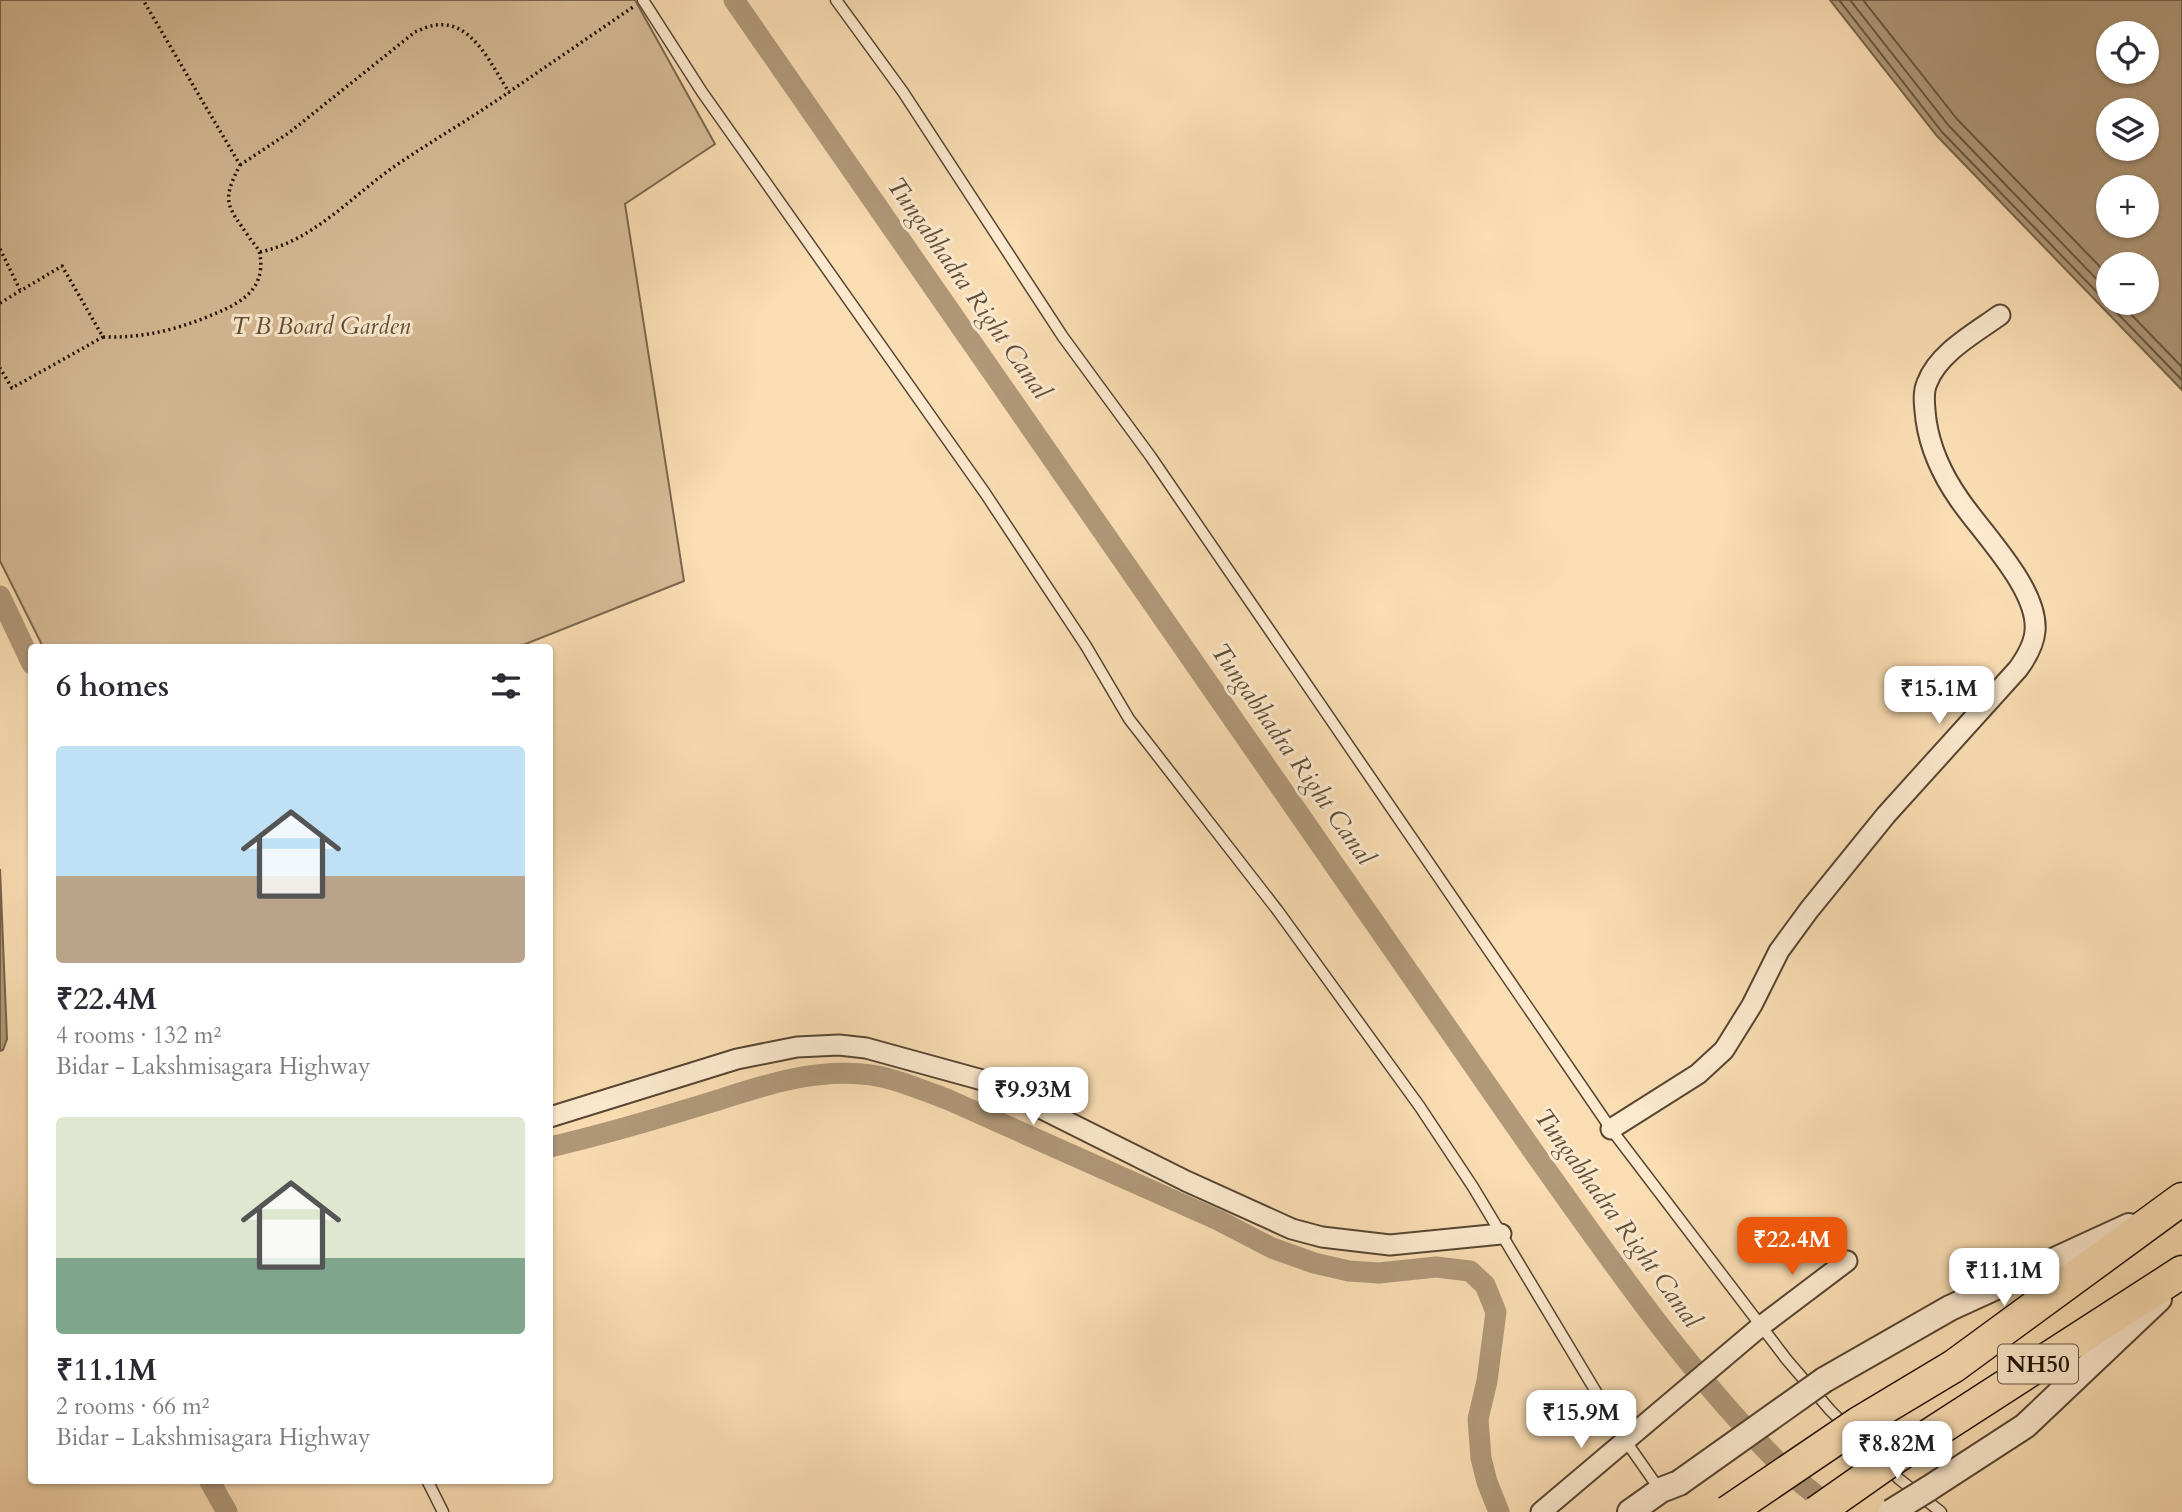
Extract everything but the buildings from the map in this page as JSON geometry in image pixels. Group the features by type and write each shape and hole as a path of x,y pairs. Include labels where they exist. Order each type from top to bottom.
{"highway":[{"name":"NH50","path":"1728,1512 1859,1423 1954,1366 2176,1203"},
{"name":"NH50","path":"1817,1512 1894,1458 2182,1274"}],"street":[{"path":"1611,1129 1698,1074 1724,1050 1752,1005 1779,951 1809,910 1886,815 2018,669 2029,652 2035,631 2034,614 2024,589 1958,498 1941,468 1928,435 1924,408 1926,385 1936,368 1952,351 2000,315"},
{"path":"553,1116 737,1059 797,1046 839,1045 866,1048 986,1081 1186,1181 1292,1229 1322,1237 1390,1245 1501,1234"},
{"path":"1630,1512 1824,1380 1950,1308 2176,1203"},
{"path":"1541,1512 1739,1344 1847,1261"},
{"path":"1891,1512 2025,1426 2182,1274"}],"lane":[{"path":"836,0 903,92 1063,337 1151,457 1611,1129 1761,1326 1830,1410 1899,1479 1941,1512"},
{"path":"639,3 992,504 1086,646 1129,719 1278,911 1420,1107 1501,1234 1625,1440 1670,1486"},
{"path":"429,1484 443,1512"}],"path":[{"path":"144,0 240,165"},
{"path":"260,253 306,234 394,167 639,3"},
{"path":"0,368 12,388 103,337 138,337 168,332 239,304 252,291 259,277 260,253 231,214 228,198 231,183 240,165 290,132 415,32 435,25 461,29 476,43 509,92"},
{"path":"0,250 20,290"},
{"path":"0,303 62,266 103,337"}],"green space":[{"name":"T B Board Garden","path":"0,0 635,0 715,144 625,204 684,581 526,644 42,644 0,561"}],"water":[{"path":"1830,0 2182,0 2182,390 2110,315 2159,315 2159,252 2096,252 2096,301 1937,136"},
{"path":"0,869 7,1039 0,1051"}],"waterway":[{"name":"Tungabhadra Right Canal","path":"734,0 1533,1151 1620,1272 1680,1351 1745,1427 1786,1470 1836,1511"},
{"path":"0,596 28,656"},
{"path":"553,1146 782,1081 822,1074 873,1075 949,1100 1218,1220 1272,1248 1314,1263 1349,1271 1379,1273 1436,1267 1470,1271 1485,1285 1496,1312 1487,1381 1478,1419 1481,1458 1499,1512"},
{"path":"211,1484 227,1512"}]}
